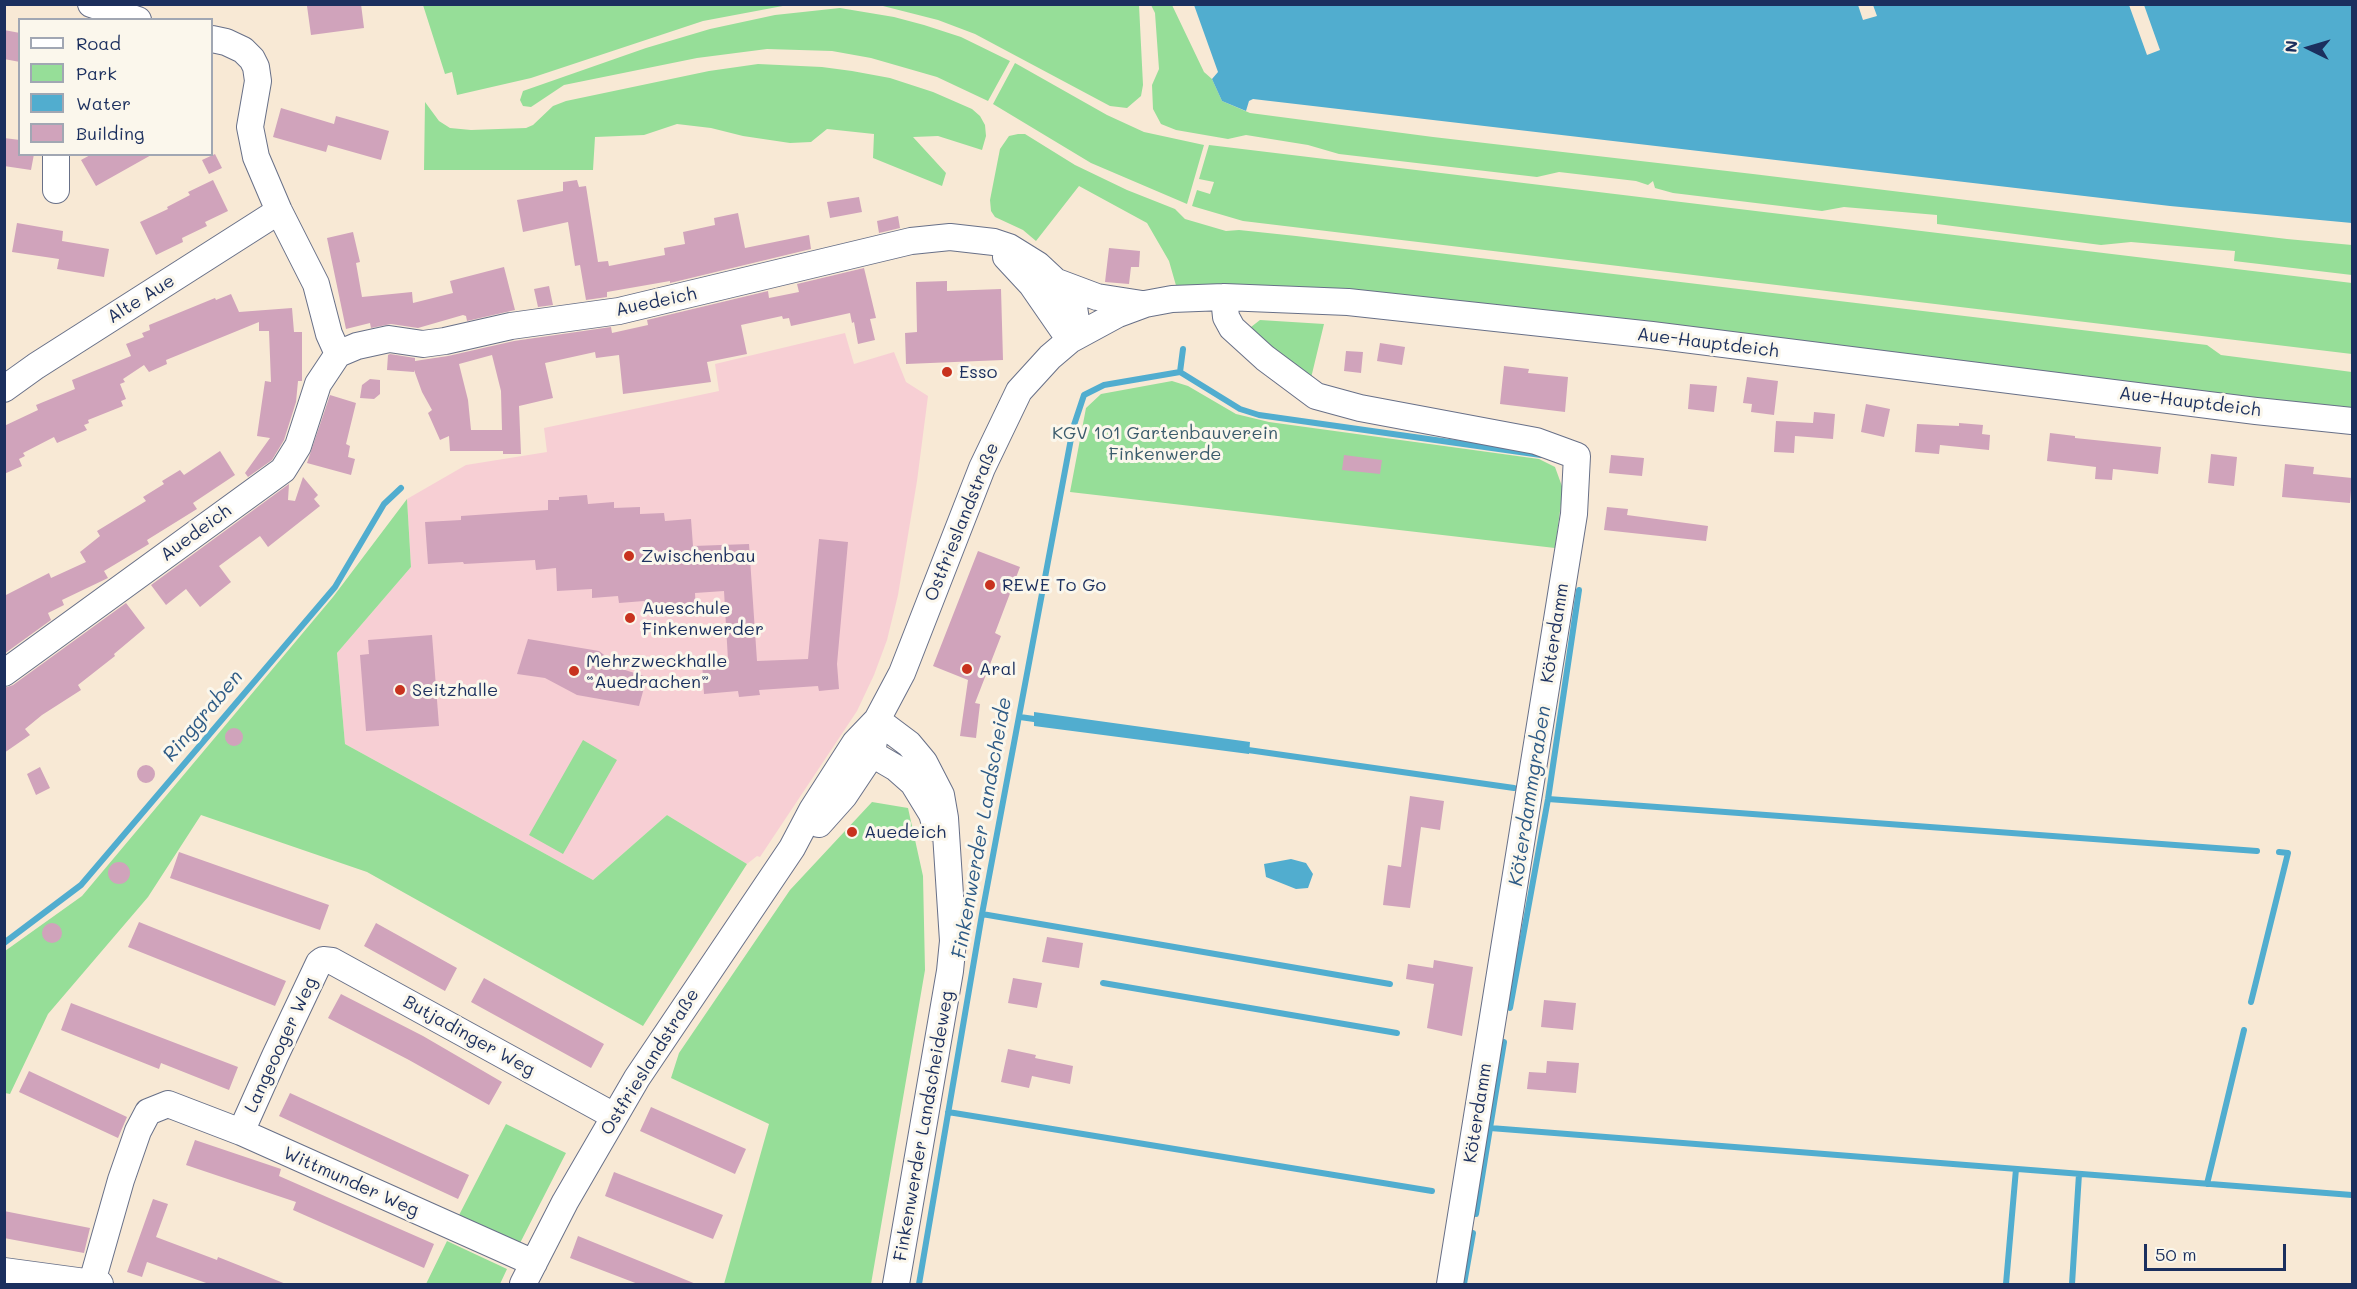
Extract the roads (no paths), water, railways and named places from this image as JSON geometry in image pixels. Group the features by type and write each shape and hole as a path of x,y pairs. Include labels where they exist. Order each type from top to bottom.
{"street":[{"path":"91,4 132,18"},
{"path":"213,39 243,50 256,67 258,81 251,113 252,141 256,156 279,211 316,284 329,334 338,354"},
{"path":"56,156 56,190"},
{"name":"Alte Aue","path":"4,388 279,211"},
{"name":"Auedeich","path":"4,673 283,470 298,446 318,384 338,354 357,346 389,339 423,344 511,326 619,311 911,241 950,237 973,238 1009,247 1057,282 1068,293 1076,310 1075,329 1070,340"},
{"name":"Auedeich","path":"973,238 995,249 1019,270 1053,313 1070,340"},
{"name":"Auedeich","path":"1057,282 1096,297 1146,304"},
{"name":"Aue-Hauptdeich","path":"1070,340 1109,318 1146,304 1172,299 1224,297 1348,302 1664,337 2352,421"},
{"name":"Köterdamm","path":"1224,297 1226,317 1232,328 1265,358 1316,396 1360,408 1536,441 1577,456 1574,514 1450,1284"},
{"name":"Ostfrieslandstraße","path":"528,1274 614,1116 674,1021 792,848 855,744 877,720 902,673 986,460 1019,391 1050,357 1070,340"},
{"name":"Ostfrieslandstraße","path":"792,848 823,820 844,796 872,753 877,720"},
{"name":"Finkenwerder Landscheideweg","path":"877,720 909,744 933,776 941,795 945,818 953,941 950,971 896,1284"},
{"name":"Finkenwerder Landscheideweg","path":"872,753 896,768 913,783 932,814 947,859"},
{"name":"Butjadinger Weg","path":"323,960 332,961 614,1116"},
{"name":"Langeooger Weg","path":"241,1132 319,963 323,960"},
{"name":"Wittmunder Weg","path":"96,1283 121,1180 138,1131 148,1112 168,1104 241,1132 528,1274"},
{"path":"4,1271 96,1283"}],"water":[{"path":"1194,5 2352,5 2352,223 2170,206 1253,99 1249,101 1246,111 1222,101 1212,79 1218,72"},
{"path":"1034,712 1250,742 1249,754 1034,726"},
{"path":"1291,859 1306,863 1313,874 1308,888 1296,889 1266,877 1264,864"}],"waterway":[{"name":"Finkenwerder Landscheide","path":"919,1284 982,914 1073,428 1084,395 1104,385 1180,372 1183,349"},
{"path":"1180,372 1240,409 1259,415 1541,455"},
{"name":"Ringgraben","path":"4,943 81,885 335,587 384,504 401,488"},
{"name":"Köterdammgraben","path":"1510,1008 1548,799 1579,590"},
{"path":"1020,717 1041,720"},
{"path":"1241,749 1514,788"},
{"path":"1548,799 2257,851"},
{"path":"2251,1002 2288,853 2279,852"},
{"path":"982,914 1390,984"},
{"path":"1103,983 1397,1033"},
{"path":"2207,1184 2244,1030"},
{"name":"Köterdammgraben","path":"1476,1214 1504,1042"},
{"path":"948,1112 1432,1191"},
{"path":"1490,1128 2352,1195"},
{"path":"2006,1284 2016,1169"},
{"path":"2072,1284 2079,1174"},
{"name":"Köterdammgraben","path":"1464,1284 1473,1233"}],"place":[{"name":"Esso","path":"947,372"},
{"name":"Zwischenbau","path":"629,556"},
{"name":"REWE To Go","path":"990,585"},
{"name":"Aueschule Finkenwerder","path":"630,618"},
{"name":"Aral","path":"967,669"},
{"name":"Mehrzweckhalle “Auedrachen”","path":"574,671"},
{"name":"Seitzhalle","path":"400,690"},
{"name":"Auedeich","path":"852,832"}],"park label":[{"name":"KGV 101 Gartenbauverein Finkenwerde","path":"1165,443"}]}
